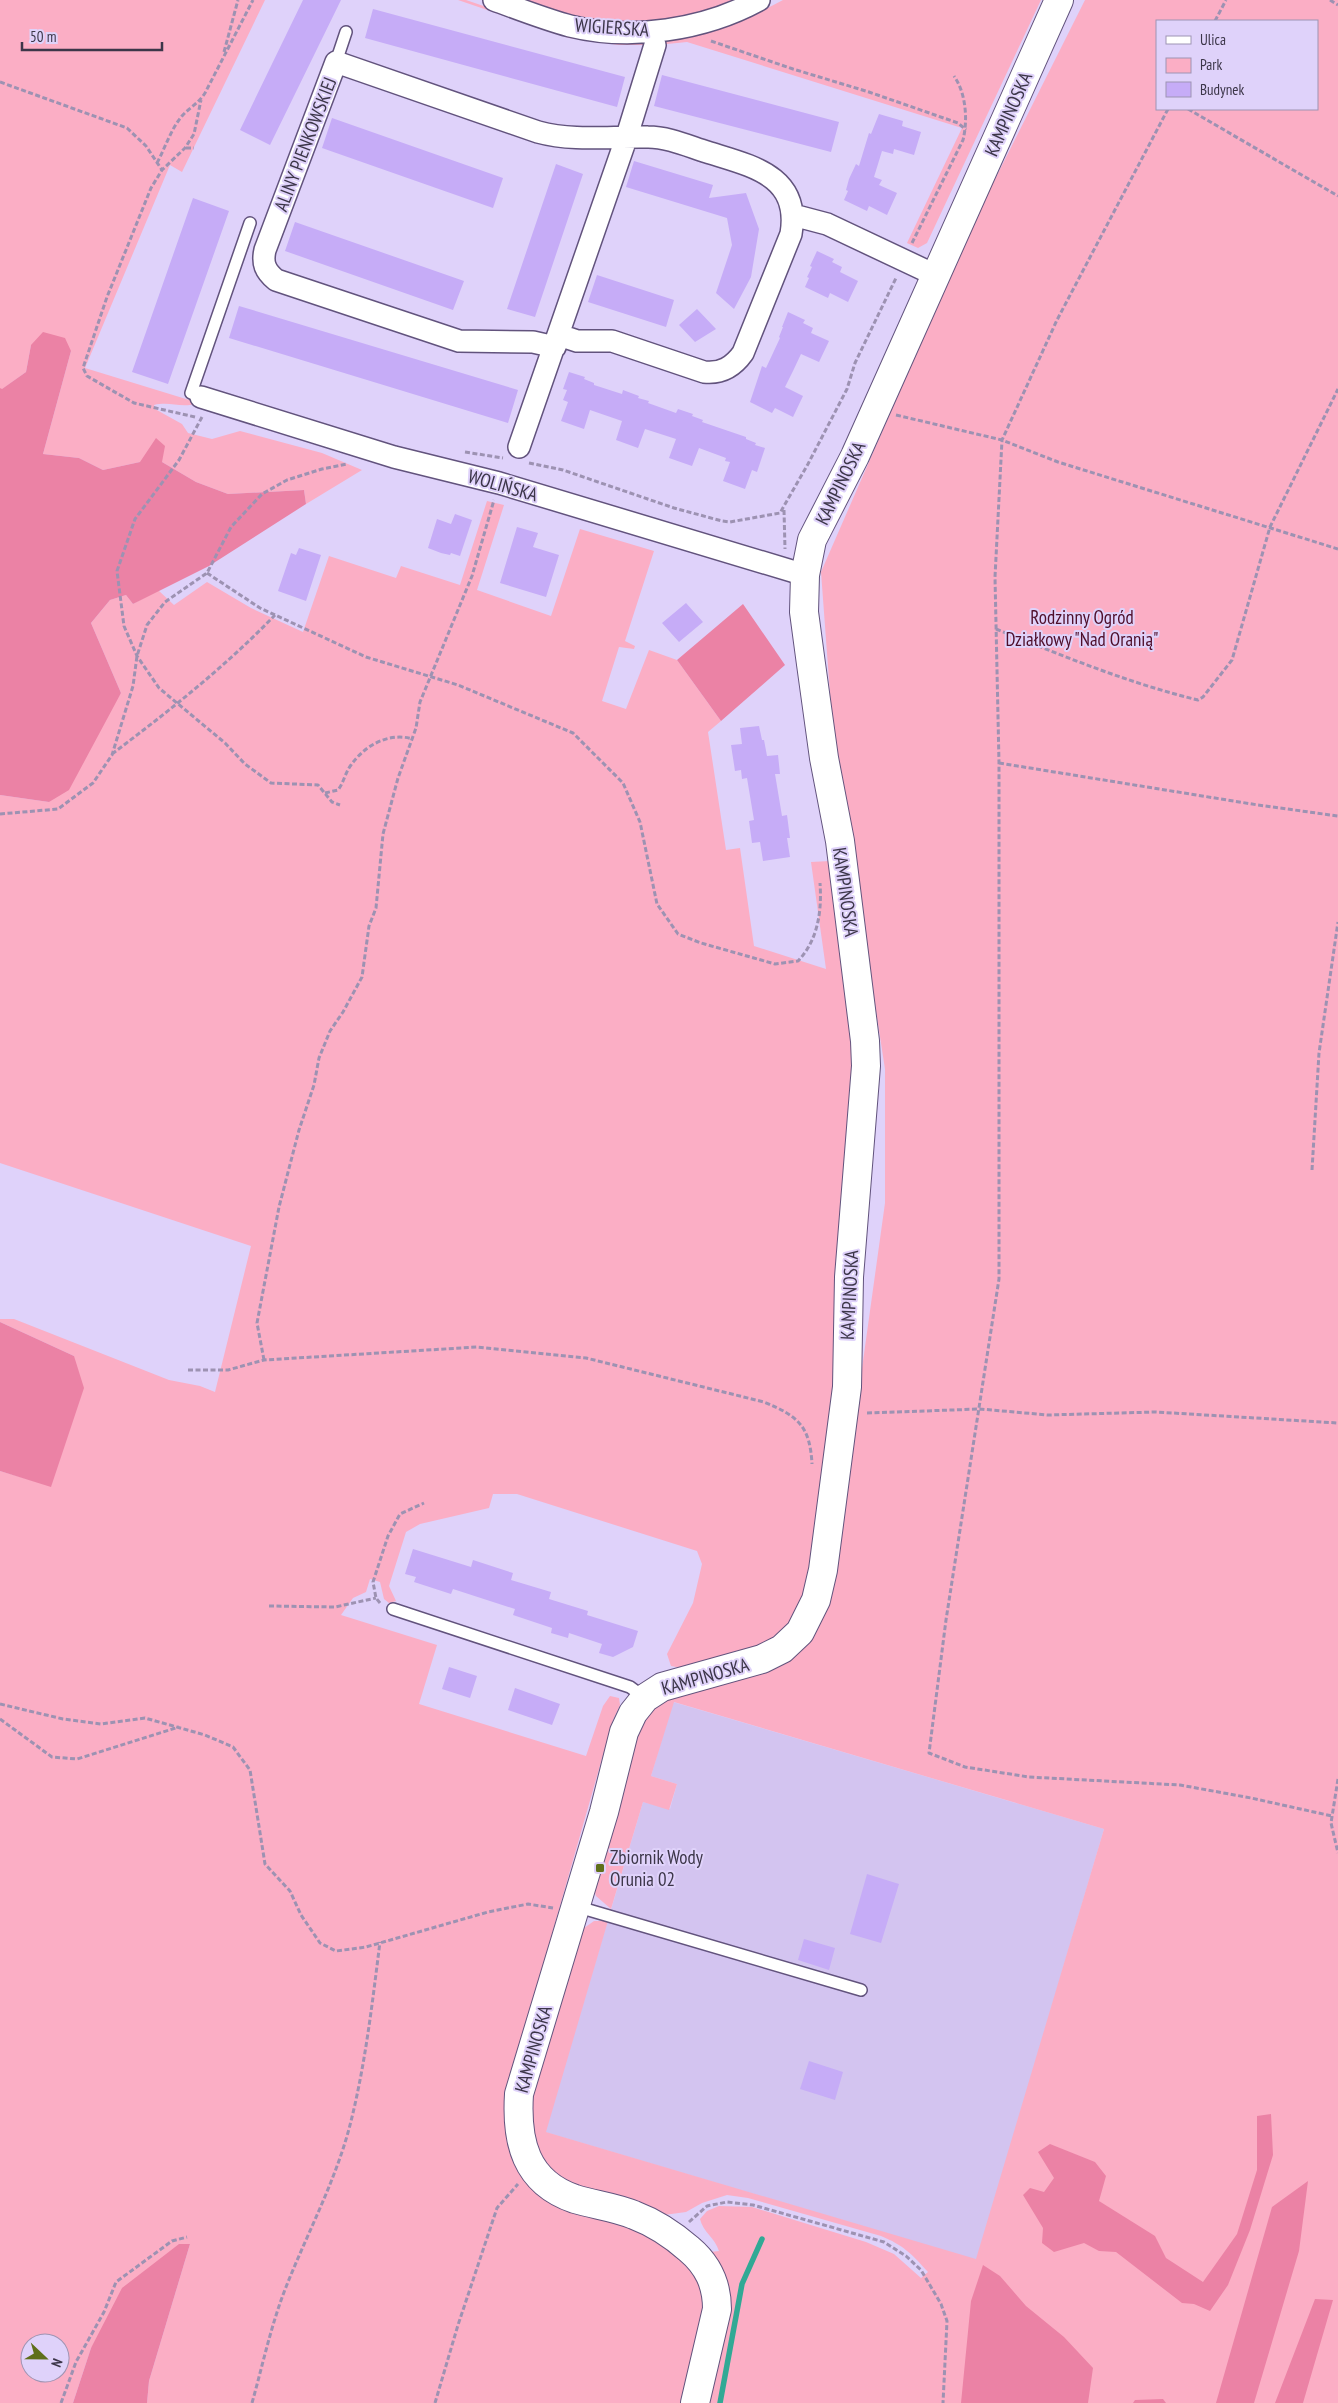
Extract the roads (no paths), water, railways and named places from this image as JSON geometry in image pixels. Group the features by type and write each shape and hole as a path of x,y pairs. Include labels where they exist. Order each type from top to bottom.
{"street":[{"name":"WIGIERSKA","path":"494,0 572,26 640,32 710,20 759,0"},
{"name":"KAMPINOSKA","path":"695,2403 714,2329 717,2297 711,2275 703,2262 674,2236 635,2215 574,2198 543,2180 532,2168 520,2142 518,2127 519,2094 604,1812 624,1732 633,1713 645,1698 662,1687 762,1660 782,1649 800,1632 809,1618 816,1600 823,1570 847,1387 849,1277 866,1066 865,1041 841,851 824,758 806,620 795,572 855,456 1059,0"},
{"path":"518,456 626,138 655,45"},
{"name":"ALINY PIENKOWSKIEJ","path":"336,62 557,137 626,138 648,137 666,139 762,170 779,184 791,205 793,215 788,244 743,353 738,360 724,370 704,372 612,341 459,342 276,280 269,275 264,266 265,250 336,62"},
{"path":"793,215 827,224 906,255 935,275"},
{"name":"WOLIŃSKA","path":"206,398 394,457 499,483 795,572"}],"lane":[{"path":"336,62 346,32"},
{"name":"ALINY PIENKOWSKIEJ","path":"206,398 191,393 250,223"},
{"path":"393,1609 630,1687 645,1698"},
{"path":"574,1910 861,1990"}],"waterway":[{"path":"720,2403 742,2284 762,2239"}],"place":[{"name":"Zbiornik Wody Orunia 02","path":"600,1868"}],"park label":[{"name":"Rodzinny Ogród Działkowy \"Nad Oranią\"","path":"1082,628"}]}
